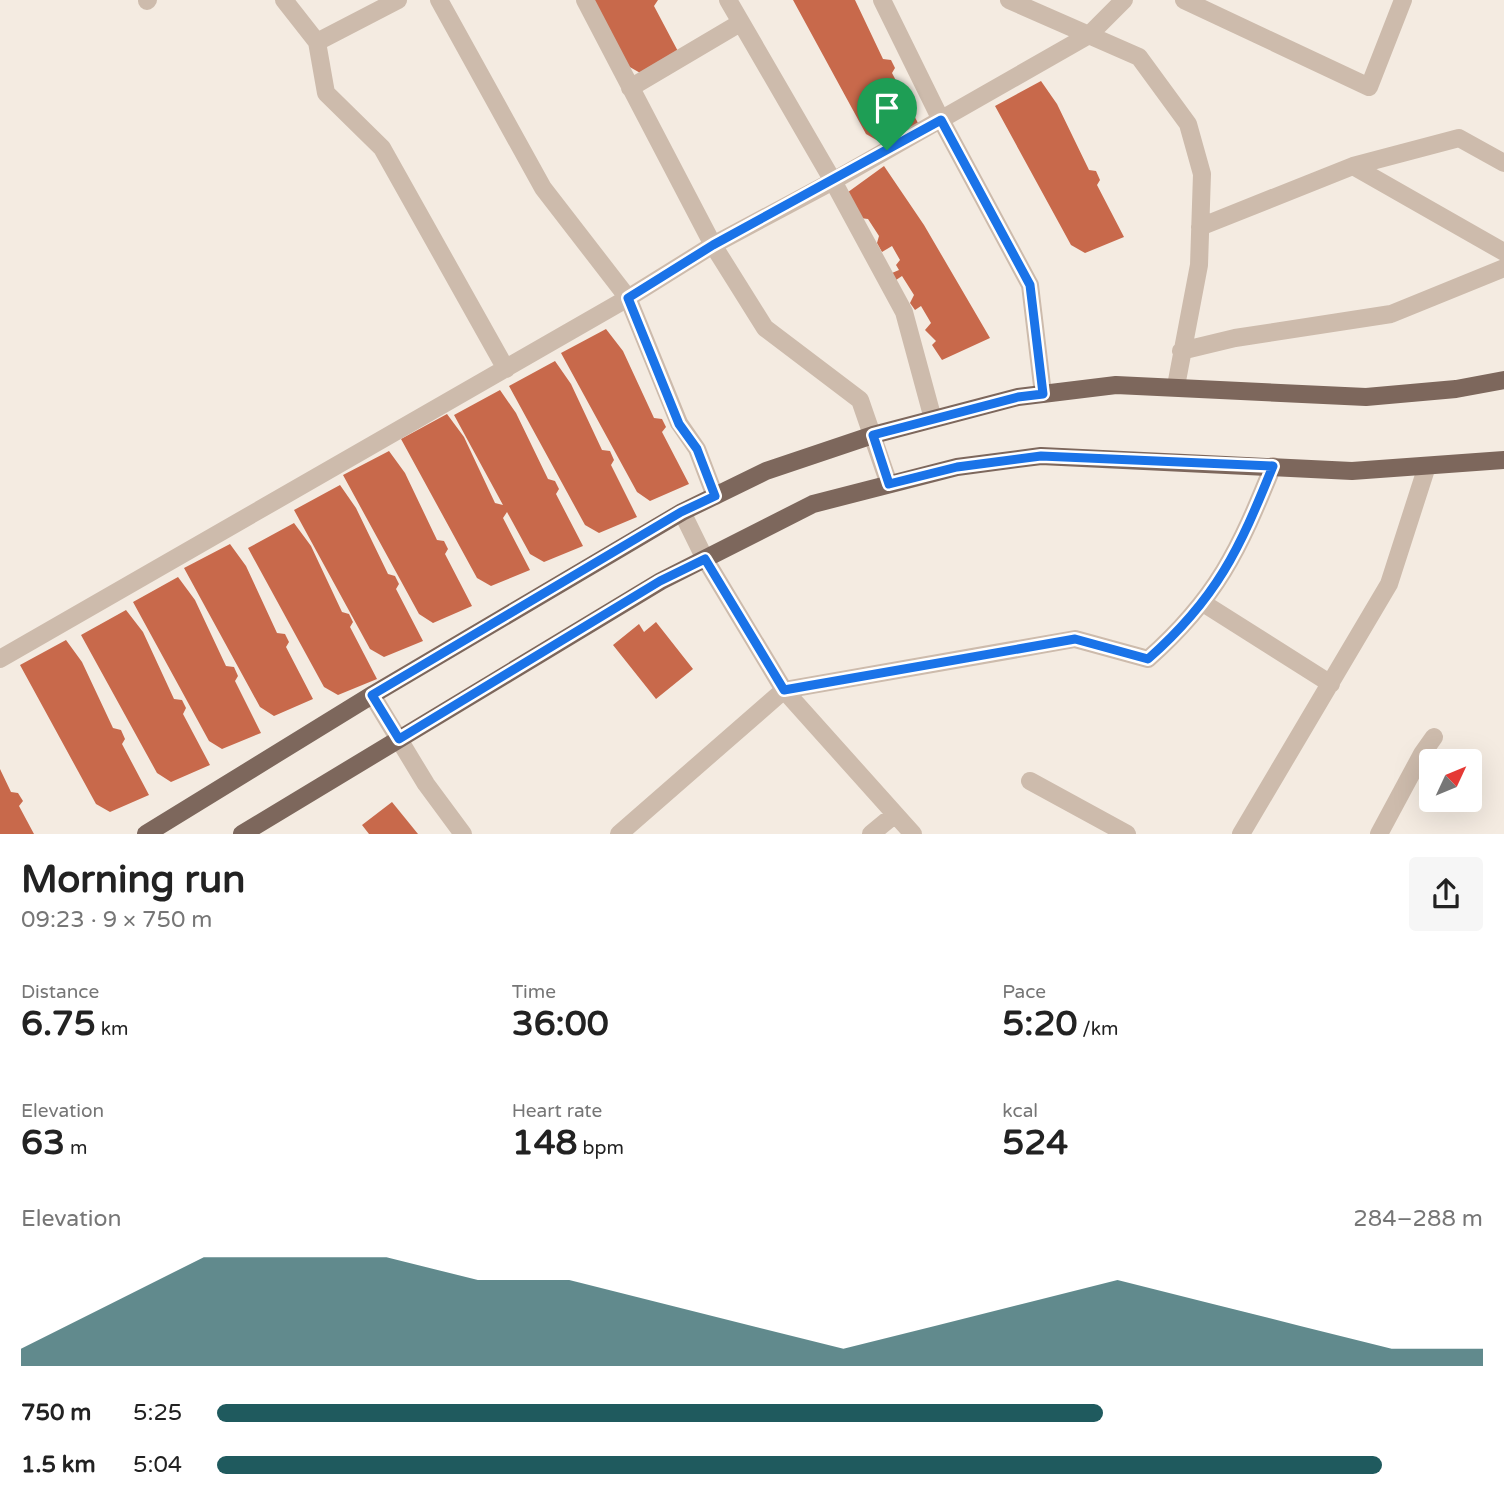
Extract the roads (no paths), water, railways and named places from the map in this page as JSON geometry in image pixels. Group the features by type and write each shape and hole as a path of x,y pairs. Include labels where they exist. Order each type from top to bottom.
{"main road":[{"path":"146,834 372,695 681,512 766,471 873,435 1018,397 1116,385 1366,397 1456,389 1504,380"},
{"path":"242,834 660,581 813,504 957,467 1041,456 1352,471 1504,460"}],"street":[{"path":"284,0 317,42 326,93 382,148 506,369"},
{"path":"317,42 398,0"},
{"path":"439,0 543,188 628,298 679,424 697,449 715,496"},
{"path":"585,0 713,245 765,328 860,401 889,484"},
{"path":"728,0 833,181 904,312 933,419"},
{"path":"882,0 941,120 1030,285 1043,394"},
{"path":"1009,0 1139,57 1188,124 1202,174 1199,265 1176,386"},
{"path":"0,659 506,369 713,245 833,181 1089,35 1124,0"},
{"path":"1184,0 1368,87 1403,0"},
{"path":"630,88 740,23"},
{"path":"1200,227 1353,166 1459,138 1504,163"},
{"path":"1353,166 1504,252"},
{"path":"1181,351 1235,338 1391,314 1504,268"},
{"path":"620,834 784,690 1075,639 1148,659 1184,627 1217,584 1246,534 1273,466"},
{"path":"1241,834 1389,584 1427,466"},
{"path":"681,512 705,559 784,690 913,834"},
{"path":"1202,603 1331,684"},
{"path":"372,695 426,784 463,834"},
{"path":"1379,834 1434,737"},
{"path":"1030,782 1127,834"},
{"path":"871,834 894,815"}]}
